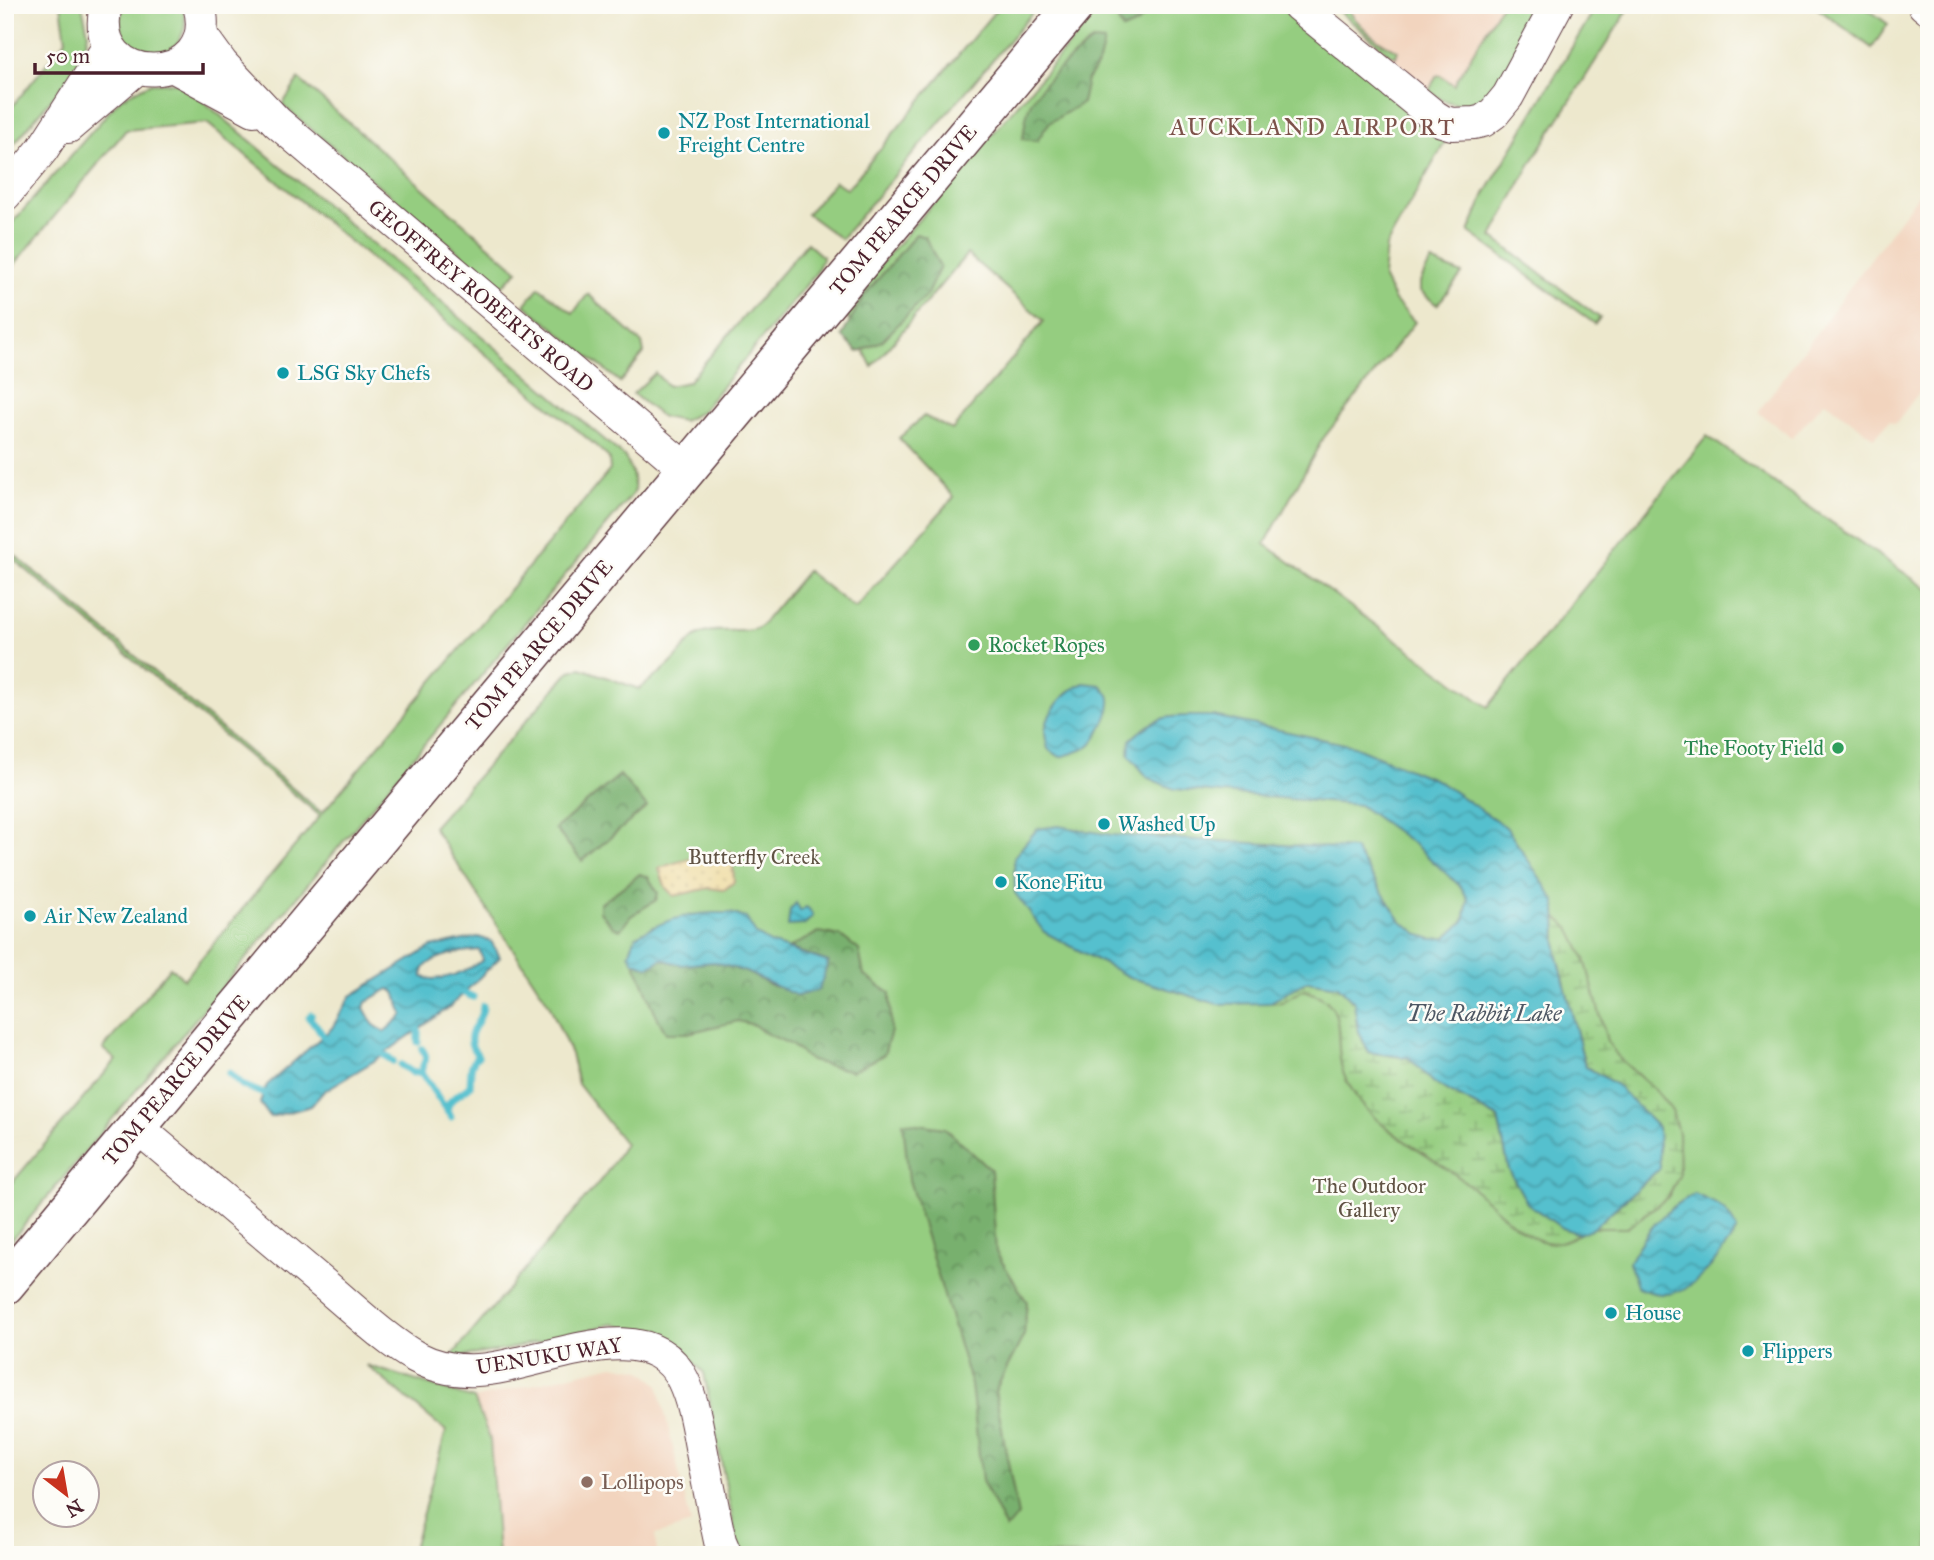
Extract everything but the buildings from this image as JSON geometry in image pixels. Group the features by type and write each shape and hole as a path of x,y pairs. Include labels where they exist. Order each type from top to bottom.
{"main road":[{"name":"TOM PEARCE DRIVE","path":"5,1286 1075,5"}],"street":[{"path":"1298,5 1434,116 1452,124 1483,121 1494,113 1508,96 1558,5"},
{"path":"1924,5 1929,9"},
{"path":"105,6 105,34 109,46 120,60 136,69 149,71 174,67 192,52 200,20"},
{"name":"GEOFFREY ROBERTS ROAD","path":"200,20 222,64 277,121 686,469"},
{"path":"5,195 42,150 109,46"},
{"name":"GEOFFREY ROBERTS ROAD","path":"174,67 277,121"},
{"path":"42,150 136,69"},
{"name":"UENUKU WAY","path":"137,1127 374,1326 414,1356 435,1365 480,1370 577,1349 625,1343 653,1350 669,1361 677,1368 690,1395 720,1541 726,1555"}],"shaded area":[{"path":"1332,5 1539,5 1491,98 1461,106 1430,96"},
{"path":"1929,180 1929,397 1920,391 1895,424 1889,421 1874,438 1825,401 1792,438 1758,412"},
{"name":"Lollipops","path":"613,1365 641,1370 658,1384 691,1524 655,1535 657,1552 498,1555 490,1439 474,1399"}],"green space":[{"path":"61,5 82,5 88,33 82,62 5,155 5,115 66,40"},
{"path":"125,5 181,5 185,21 181,37 172,48 161,54 138,50 128,43 122,32 120,19"},
{"path":"1000,5 1039,5 841,239 807,214 835,181 847,189"},
{"path":"1103,5 1281,5 1448,137 1386,246 1383,277 1395,301 1415,322 1322,440 1265,544 1488,707 1707,436 1929,590 1929,1555 743,1555 738,1548 704,1373 669,1337 613,1324 504,1350 450,1358 605,1175 625,1144 578,1084 571,1054 549,1004 433,827 570,671 581,668 639,689 669,666 691,641 701,634 747,631 760,627 807,571 855,609 954,497 899,438 924,416 952,430 1044,321 967,254 872,367 843,308"},
{"path":"1115,5 1155,5 1137,24 1123,30 1113,12"},
{"path":"1332,5 1345,5 1368,32 1398,50 1396,57 1389,54"},
{"path":"1501,5 1535,5 1540,11 1491,98 1458,104 1445,101 1429,91 1436,76 1440,75 1454,85"},
{"path":"1597,5 1631,5 1531,163 1492,237 1600,318 1595,324 1469,232 1485,194"},
{"path":"1813,5 1862,5 1888,24 1872,48"},
{"path":"1092,41 1104,42 1099,62 1087,80 1082,103 1049,123 1037,141 1023,139 1028,111 1035,96 1055,73"},
{"path":"299,79 518,271 501,287 282,105"},
{"path":"151,83 177,83 202,100 625,457 632,472 635,491 5,1248 5,1191 116,1060 103,1049 170,967 184,979 320,816 5,552 5,547 322,813 610,470 609,458 594,444 207,123 126,130 5,276 5,231 121,98"},
{"path":"916,234 925,237 940,267 926,296 882,341 858,352 842,336 863,297"},
{"path":"807,243 823,257 816,273 701,412 683,421 662,417 633,394 655,373 668,386 688,382"},
{"path":"1431,261 1462,274 1437,305 1420,291 1420,282"},
{"path":"539,287 573,313 588,294 642,343 644,353 620,382 525,305"},
{"path":"620,775 647,807 582,861 555,829"},
{"path":"640,874 648,877 658,893 656,900 631,916 620,930 613,927 600,912 600,904"},
{"path":"1556,916 1571,930 1585,959 1607,1041 1619,1058 1657,1092 1672,1111 1678,1133 1679,1176 1668,1197 1627,1228 1593,1228 1660,1168 1615,1084 1585,1066 1557,953"},
{"path":"819,932 841,936 859,950 864,975 890,993 891,1031 884,1055 852,1071 811,1061 790,1044 754,1025 738,1021 688,1033 666,1033 634,962 649,967 662,959 682,965 714,962 746,972 775,987 828,962 789,948"},
{"path":"1307,981 1338,986 1354,1002 1358,1029 1368,1052 1409,1058 1434,1083 1498,1118 1509,1170 1562,1228 1579,1234 1555,1243 1530,1236 1468,1184 1392,1132 1365,1108 1344,1075 1337,1022 1329,1003 1303,990 1282,1002 1269,1003"},
{"path":"903,1122 945,1128 991,1170 996,1252 1027,1302 1024,1335 995,1391 1018,1516 1006,1529 982,1481 971,1385 909,1180"},
{"path":"366,1365 474,1399 490,1439 498,1555 411,1555 446,1431"}],"sand":[{"path":"723,851 732,852 734,882 724,890 709,888 674,896 666,888 659,869"}],"water":[{"path":"1084,683 1101,685 1108,692 1110,703 1107,716 1091,744 1060,757 1048,749 1045,733 1049,716 1058,702"},
{"name":"The Rabbit Lake","path":"1213,716 1354,746 1438,781 1506,827 1556,902 1557,953 1585,1066 1615,1084 1658,1127 1660,1168 1593,1228 1579,1234 1562,1228 1527,1203 1509,1170 1498,1118 1434,1083 1409,1058 1368,1052 1358,1029 1354,1002 1338,986 1307,981 1269,1003 1217,1004 1129,977 1044,932 1015,893 1014,857 1037,829 1058,826 1112,835 1354,849 1401,921 1420,935 1432,939 1446,938 1464,921 1468,899 1461,887 1414,844 1359,805 1174,789 1148,778 1129,755 1130,740 1160,719"},
{"path":"796,903 801,911 806,907 813,916 804,925 788,926 790,910"},
{"path":"731,913 746,918 756,934 770,943 828,962 819,990 797,996 746,972 714,962 682,965 662,959 649,967 634,962 629,954 636,936 663,923 701,914"},
{"path":"478,937 491,941 500,957 451,1006 374,1061 324,1091 311,1106 270,1117 260,1103 267,1085 332,1028 351,996 431,947","holes":["479,950 483,960 470,968 437,979 423,977 423,970 435,960","389,989 395,992 403,1015 384,1032 373,1024 364,1008 366,1002"]},
{"path":"1694,1194 1720,1207 1737,1230 1707,1270 1687,1287 1662,1294 1638,1288 1629,1262 1635,1251 1664,1215"}],"waterway":[{"path":"464,993 473,997"},
{"path":"447,1111 452,1099 470,1086 472,1066 478,1056 472,1047 471,1036 483,1006"},
{"path":"311,1015 309,1018 314,1023"},
{"path":"317,1026 323,1036"},
{"path":"418,1030 418,1042"},
{"path":"421,1072 426,1058 422,1049"},
{"path":"384,1055 393,1061"},
{"path":"401,1065 413,1073 421,1072 451,1117"},
{"path":"229,1073 242,1085 264,1094"}],"place":[{"name":"NZ Post International Freight Centre","path":"664,133"},
{"name":"LSG Sky Chefs","path":"283,373"},
{"name":"Rocket Ropes","path":"974,645"},
{"name":"The Footy Field","path":"1838,748"},
{"name":"Washed Up","path":"1104,824"},
{"name":"Kone Fitu","path":"1001,882"},
{"name":"Air New Zealand","path":"30,916"},
{"name":"House","path":"1611,1313"},
{"name":"Flippers","path":"1748,1351"},
{"name":"Lollipops","path":"587,1482"}],"district":[{"name":"AUCKLAND AIRPORT","path":"1313,127"}],"park label":[{"name":"Butterfly Creek","path":"754,857"},
{"name":"The Outdoor Gallery","path":"1369,1198"}]}
